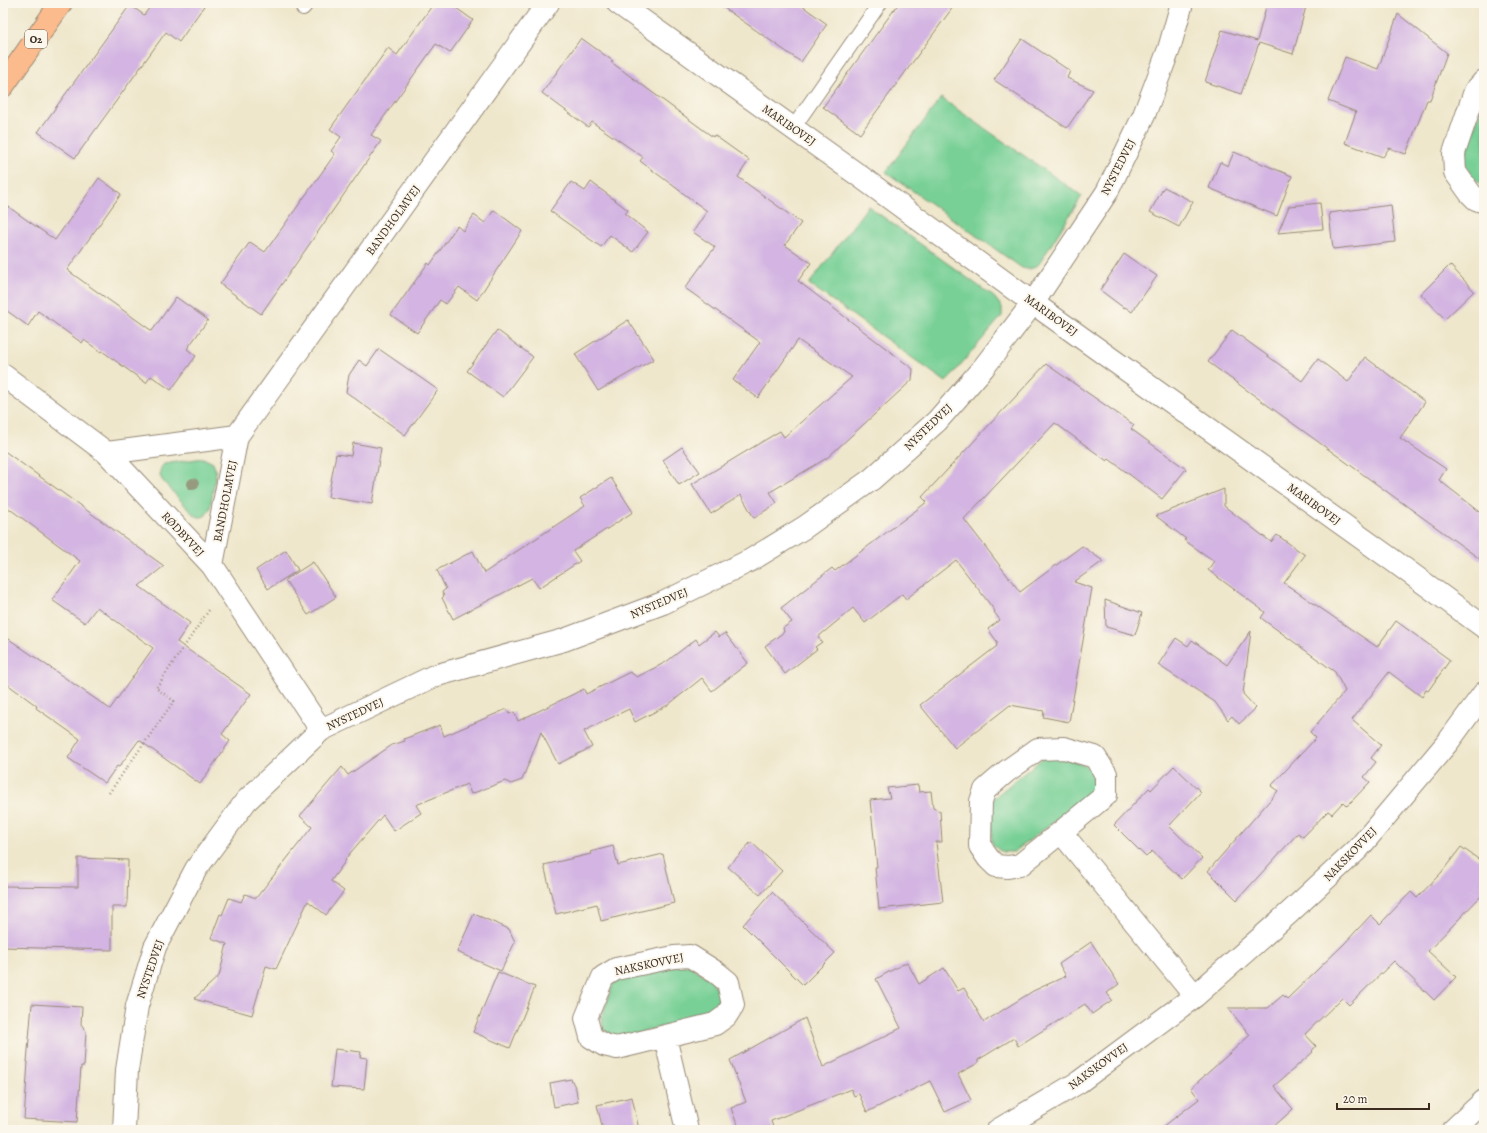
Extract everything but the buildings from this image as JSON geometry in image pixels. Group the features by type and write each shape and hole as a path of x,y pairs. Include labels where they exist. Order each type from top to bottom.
{"main road":[{"name":"O2","path":"3,86 60,3"}],"street":[{"name":"BANDHOLMVEJ","path":"212,566 237,436 548,3"},
{"name":"MARIBOVEJ","path":"618,3 793,128 1033,303 1385,554 1484,627"},
{"name":"NYSTEDVEJ","path":"124,1130 127,1070 137,1006 155,947 196,869 246,801 321,730 434,676 564,640 663,603 751,560 805,526 872,479 937,421 984,367 1033,303 1107,192 1144,115 1169,49 1182,3"},
{"path":"1484,81 1475,91 1454,153 1455,172 1470,193 1476,199 1484,202"},
{"name":"RØDBYVEJ","path":"3,375 107,453 212,566 321,730"},
{"path":"107,453 237,436"},
{"name":"NAKSKOVVEJ","path":"998,1130 1078,1082 1195,996 1289,913 1358,849 1448,742 1484,693"},
{"path":"1064,748 1095,758 1106,774 1106,795 1061,832 1020,865 1008,867 996,866 988,858 980,846 981,801 985,790 1007,771 1038,749 1064,748"},
{"path":"1061,832 1195,996"},
{"name":"NAKSKOVVEJ","path":"690,956 717,973 728,982 733,1005 726,1016 715,1024 665,1037 617,1048 604,1045 590,1037 586,1018 603,977 616,969 674,957 690,956"},
{"path":"665,1037 687,1130"},
{"path":"1453,1130 1484,1101"}],"lane":[{"path":"793,128 880,3"}],"path":[{"path":"109,793 174,701 156,688 226,586"}],"green space":[{"path":"941,98 1082,196 1039,264 1035,267 1031,269 1022,268 886,172"},
{"path":"1484,100 1484,187 1468,169 1464,162 1464,158"},
{"path":"868,206 994,297 1002,307 1002,316 946,382 809,284"},
{"path":"203,458 213,463 216,472 210,509 205,516 200,517 192,513 162,480 160,472 164,464"},
{"path":"1049,753 1086,766 1094,779 1092,790 1090,794 1014,852 1003,852 992,844 991,802 995,797"},
{"path":"680,965 690,966 712,981 719,995 718,1004 713,1014 622,1037 613,1037 603,1030 602,1016 613,984 618,980"}]}
